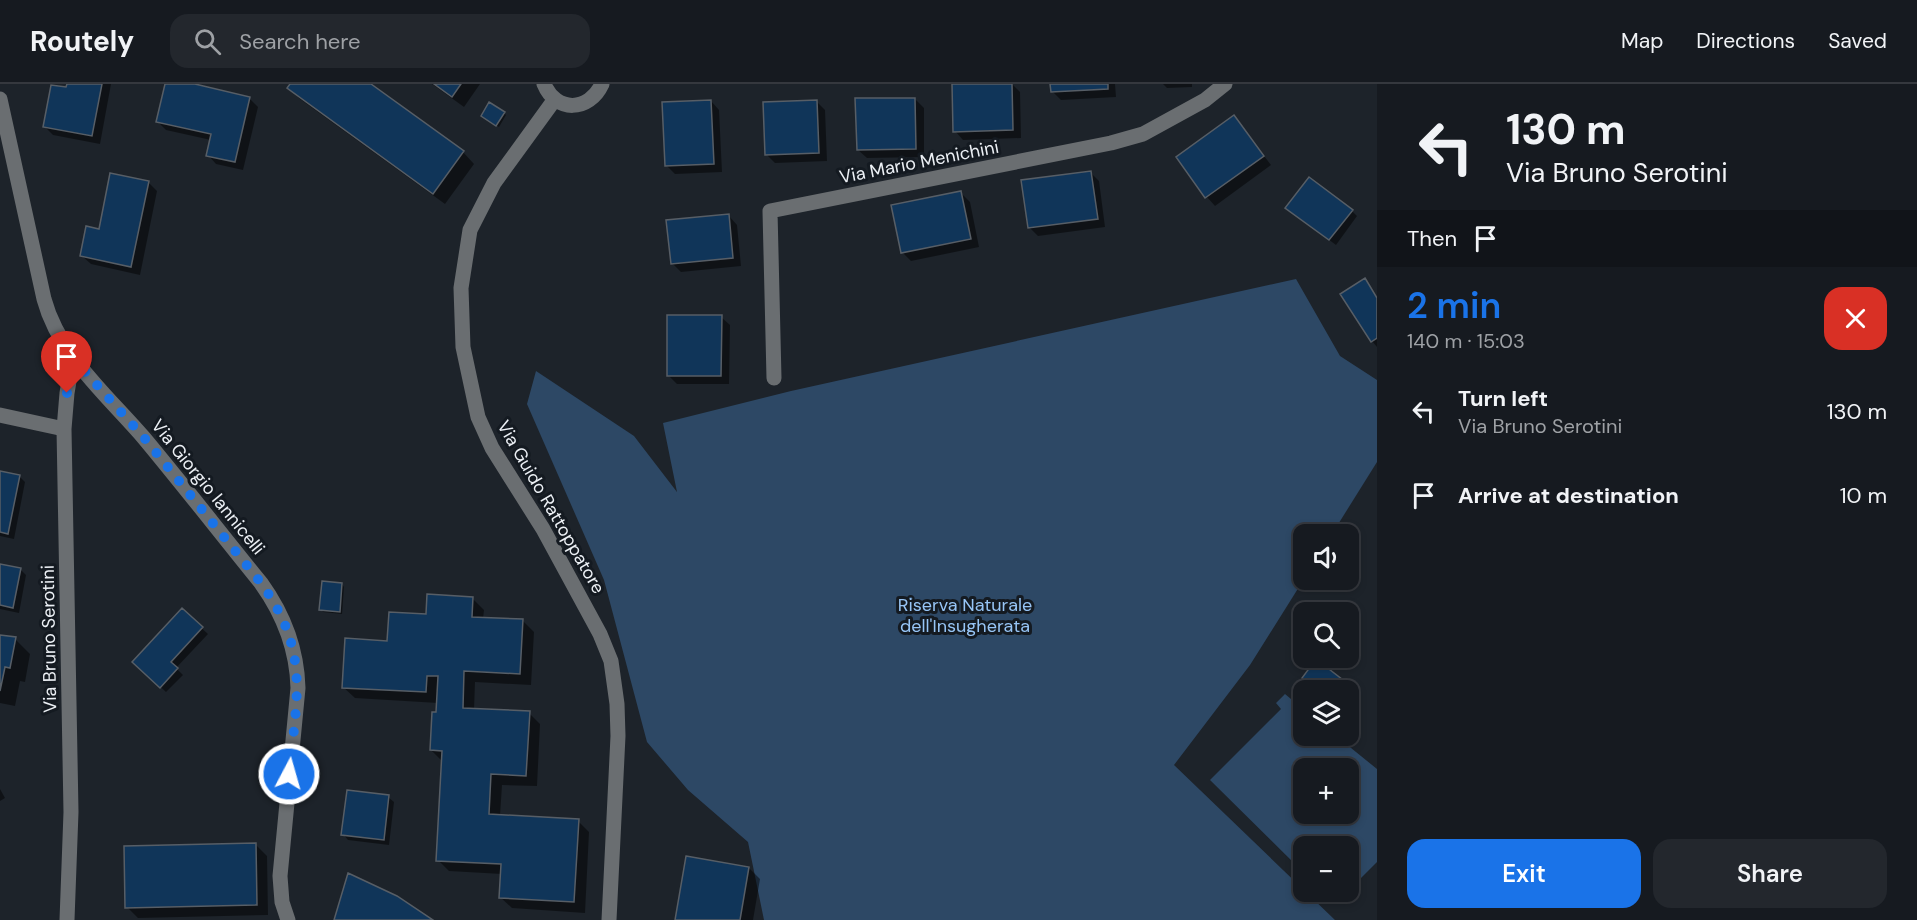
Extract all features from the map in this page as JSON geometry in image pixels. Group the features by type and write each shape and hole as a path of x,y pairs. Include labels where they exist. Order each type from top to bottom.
{"street":[{"path":"544,84 549,94 564,104 582,104 591,100 603,84"},
{"name":"Via Mario Menichini","path":"774,378 770,211 1111,143 1143,134 1205,100 1225,84"},
{"name":"Via Giorgio Iannicelli","path":"0,99 44,299 55,330 73,358 146,440 261,583 287,628 296,661 298,688 280,876 282,902 288,920"},
{"name":"Via Guido Rattoppatore","path":"555,99 494,183 470,230 461,288 463,347 478,417 492,448 543,529 600,634 611,661 617,705 618,736 609,920"},
{"name":"Via Bruno Serotini","path":"67,920 72,812 64,429 73,358"},
{"path":"0,415 64,429"}],"green space":[{"name":"Riserva Naturale dell'Insugherata","path":"1296,279 1340,356 1377,380 1377,462 1338,524 1293,524 1293,590 1297,590 1250,665 1174,765 1293,880 1293,902 1316,902 1335,920 764,920 748,842 688,790 647,742 604,580 527,404 536,371 634,436 677,492 663,423 791,391"},
{"path":"1285,694 1293,701 1293,746 1349,746 1377,769 1377,862 1359,880 1359,836 1293,836 1293,862 1210,780 1281,709 1276,703"}],"building":[{"path":"67,84 102,84 92,136 43,127 51,85 66,87"},
{"path":"165,84 195,84 250,97 235,162 206,156 211,134 156,122"},
{"path":"290,84 371,84 464,151 433,194 287,88"},
{"path":"434,84 461,84 452,97"},
{"path":"952,84 1012,84 1013,130 953,132"},
{"path":"1050,84 1108,84 1108,89 1051,92"},
{"path":"855,98 915,98 916,149 857,150"},
{"path":"711,100 714,164 665,166 662,102"},
{"path":"817,100 819,153 765,155 763,102"},
{"path":"489,102 505,112 496,126 481,116"},
{"path":"1234,115 1264,156 1205,198 1176,157"},
{"path":"1091,171 1098,219 1028,228 1021,180"},
{"path":"110,173 149,181 131,267 80,256 86,226 99,229"},
{"path":"1309,177 1353,210 1329,240 1285,208"},
{"path":"961,191 971,239 901,253 891,205"},
{"path":"729,214 733,258 671,264 666,220"},
{"path":"1365,278 1377,298 1377,338 1371,342 1340,294"},
{"path":"667,315 722,315 721,376 667,376"},
{"path":"0,471 20,475 8,534 0,532"},
{"path":"0,564 21,568 13,608 0,605"},
{"path":"322,581 342,583 340,612 319,610"},
{"path":"427,594 473,597 472,617 523,619 520,674 464,671 463,708 530,711 526,776 491,774 489,814 579,819 574,902 499,898 501,864 436,861 442,751 430,750 432,712 436,712 438,676 427,676 426,692 342,688 345,638 387,641 389,612 426,614"},
{"path":"182,608 203,627 171,662 178,668 160,688 132,662"},
{"path":"0,635 16,637 10,668 5,667 0,691"},
{"path":"1309,668 1328,668 1343,680 1305,680 1302,678"},
{"path":"347,790 389,795 384,840 341,835"},
{"path":"256,843 257,905 125,908 124,846"},
{"path":"686,856 749,867 740,920 675,920"},
{"path":"348,873 397,896 433,920 334,920"}],"route":[{"path":"67,393 73,358 146,440 261,583 276,606 291,639 298,675 289,774"}]}
